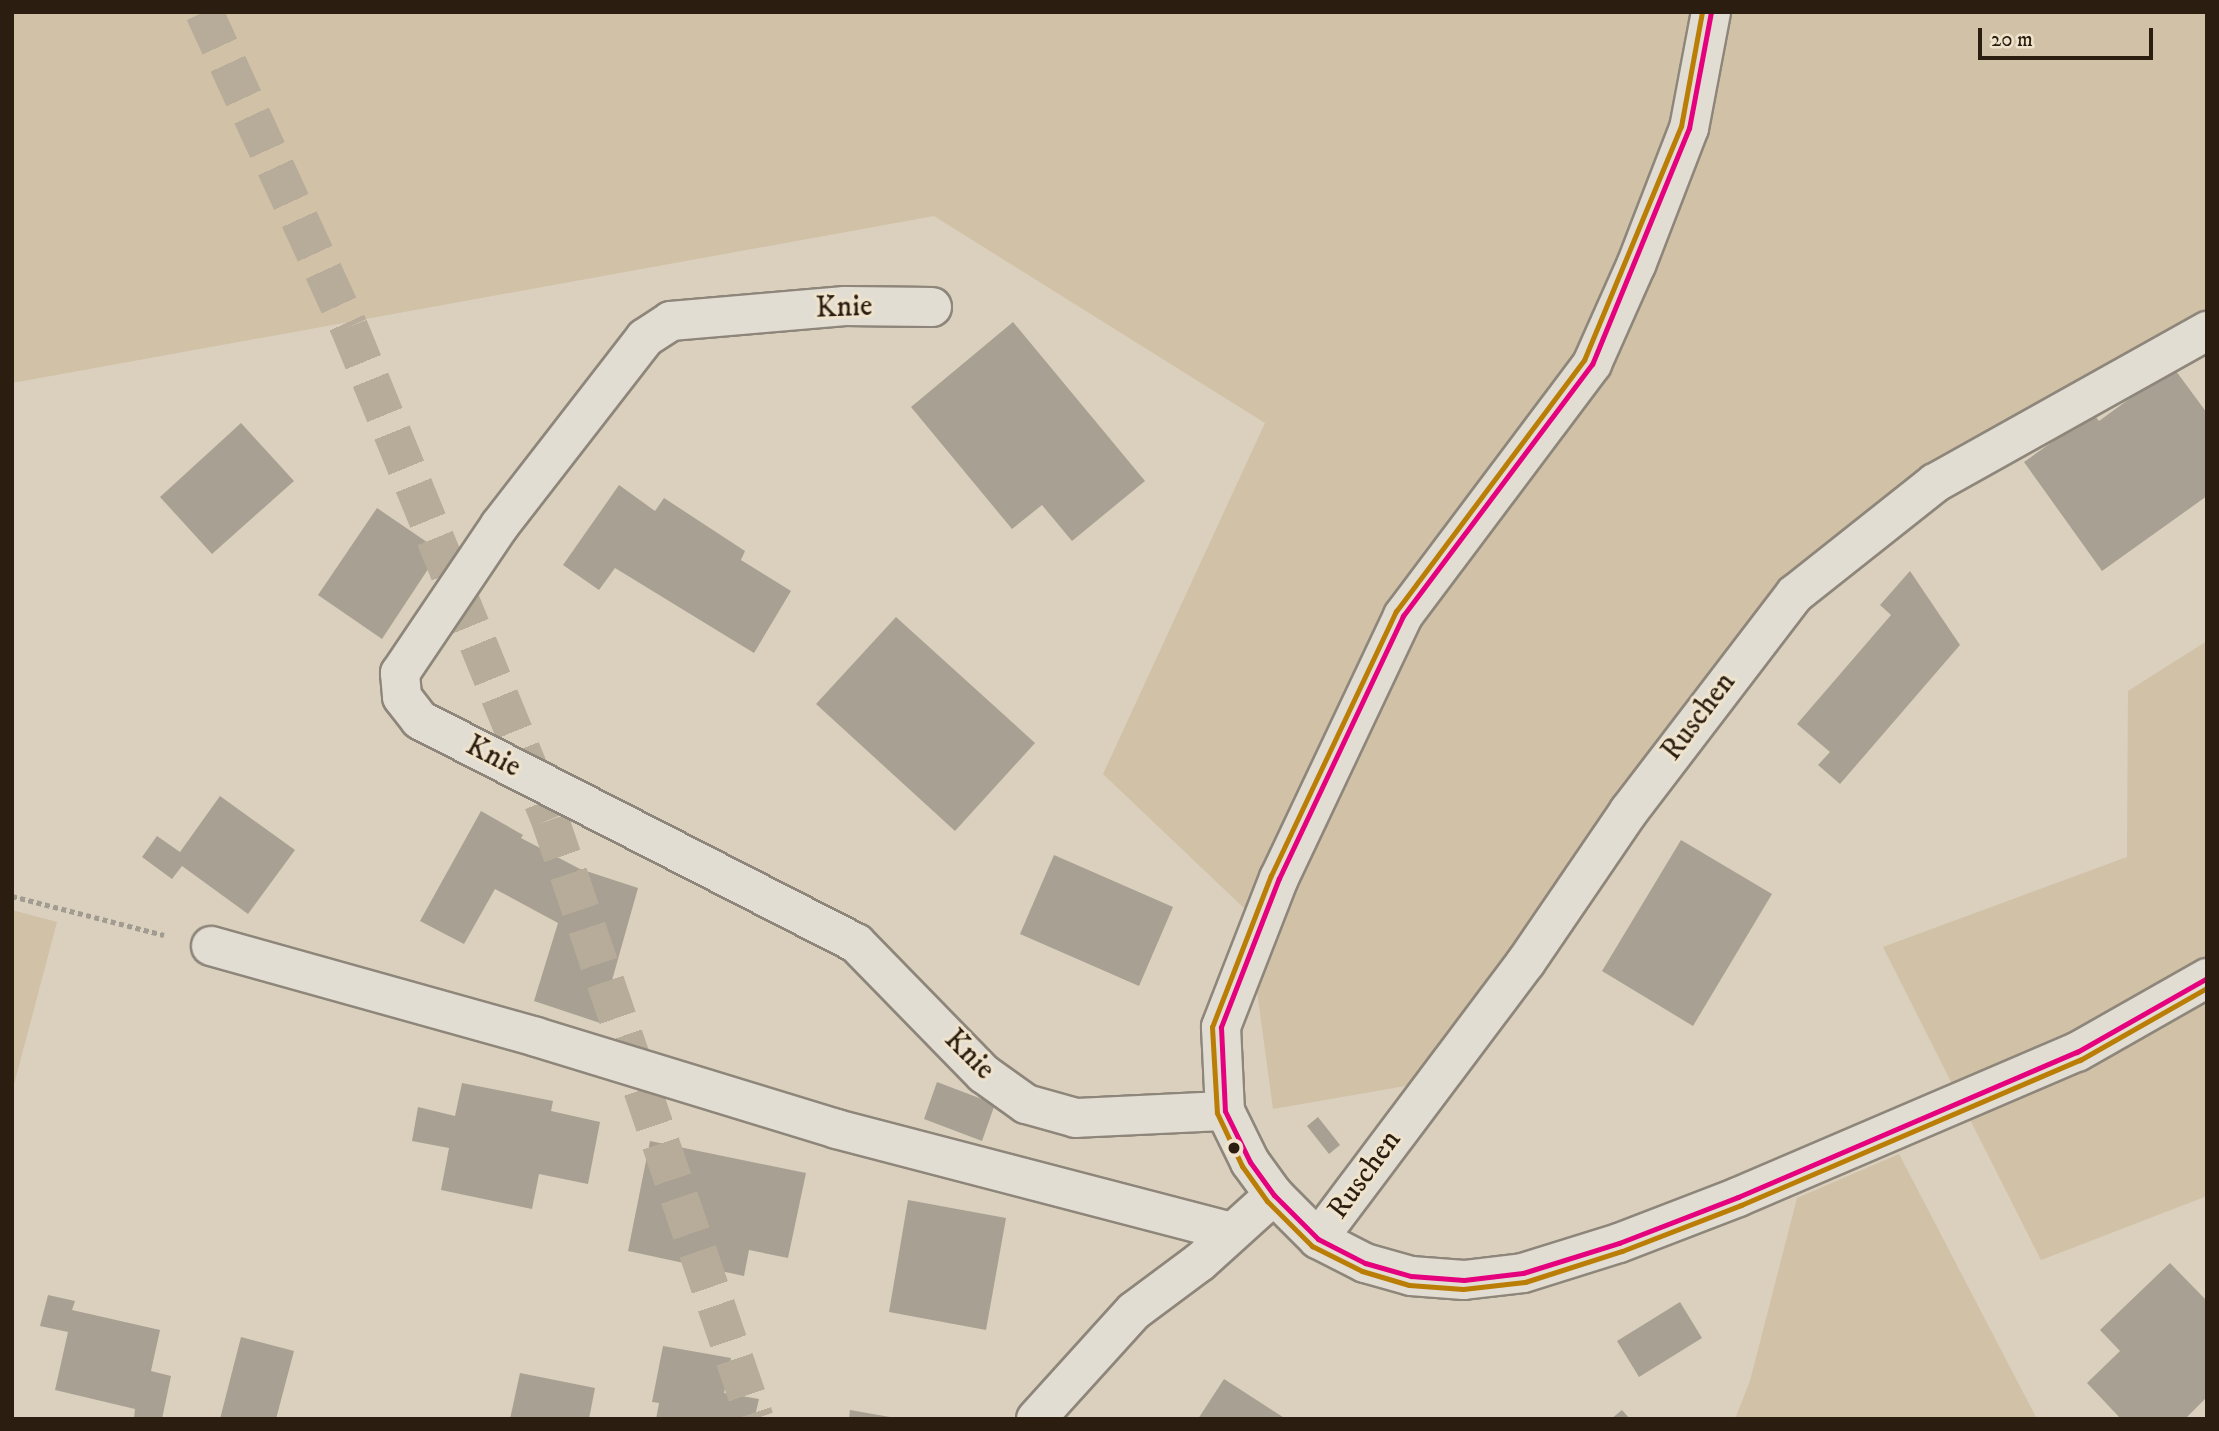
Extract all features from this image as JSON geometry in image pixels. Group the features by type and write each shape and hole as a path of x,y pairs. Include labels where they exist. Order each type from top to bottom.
{"street":[{"path":"1711,12 1689,128 1636,265 1591,364 1404,616 1279,878 1221,1027 1225,1111 1250,1162 1273,1195 1318,1240 1364,1263 1411,1276 1464,1280 1522,1273 1619,1243 1738,1197 2077,1052 2207,978"},
{"name":"Knie","path":"932,307 845,306 671,320 645,338 500,525 400,673 402,697 420,720 856,943 984,1074 1026,1104 1076,1118 1225,1111"},
{"name":"Ruschen","path":"1318,1240 1526,962 1645,790 1795,594 1935,483 2207,331"},
{"path":"211,946 536,1037 836,1129 1231,1232"},
{"path":"1037,1419 1134,1311 1273,1195"}],"path":[{"path":"12,896 211,946"}],"shaded area":[{"path":"12,12 2207,12 2207,315 1927,463 1776,590 1411,1085 1273,1109 1246,910 1103,774 1265,423 934,216 12,383"},
{"path":"2207,641 2207,1196 2041,1260 1883,947 2127,857 2128,691"},
{"path":"12,910 57,922 12,1092"},
{"path":"1899,1154 2037,1419 1735,1419 1750,1381 1797,1198"}],"building":[{"path":"1013,322 1145,481 1072,541 1042,505 1012,529 911,407"},
{"path":"2173,367 2207,413 2207,496 2102,571 2024,462 2093,413 2099,421"},
{"path":"241,423 294,481 212,554 160,497"},
{"path":"619,485 655,511 664,498 745,551 741,560 791,591 754,653 615,568 599,590 563,565"},
{"path":"377,508 440,551 382,639 318,595"},
{"path":"1910,571 1960,645 1840,784 1818,765 1830,752 1797,724 1891,615 1880,605"},
{"path":"896,617 1035,743 955,831 816,704"},
{"path":"220,796 295,850 248,914 182,866 172,879 142,857 157,836 180,852"},
{"path":"481,811 523,835 521,838 580,869 638,888 600,1023 534,1001 558,923 495,889 464,944 420,921"},
{"path":"1681,840 1772,894 1693,1026 1602,971"},
{"path":"1054,855 1173,907 1139,986 1020,934"},
{"path":"937,1082 995,1104 982,1141 924,1119"},
{"path":"462,1083 553,1101 551,1111 600,1122 588,1184 539,1174 532,1209 441,1190 449,1148 412,1141 418,1107 455,1116"},
{"path":"1318,1117 1340,1145 1329,1154 1307,1126"},
{"path":"650,1141 806,1173 788,1258 749,1250 744,1276 628,1251"},
{"path":"908,1200 1006,1218 986,1330 889,1312"},
{"path":"2170,1263 2207,1301 2207,1397 2185,1419 2121,1419 2087,1383 2120,1351 2100,1330"},
{"path":"48,1295 75,1301 72,1310 160,1330 151,1371 171,1376 162,1419 134,1419 135,1409 55,1390 68,1332 40,1326"},
{"path":"1680,1302 1702,1338 1639,1377 1617,1341"},
{"path":"241,1337 294,1351 276,1419 220,1419"},
{"path":"663,1346 731,1358 724,1393 759,1399 755,1416 764,1419 656,1419 659,1403 652,1402"},
{"path":"520,1373 595,1388 589,1419 510,1419"},
{"path":"1224,1379 1286,1419 1198,1419"},
{"path":"850,1410 890,1417 890,1419 849,1419"},
{"path":"1622,1410 1630,1419 1611,1419"}],"tunnel":[{"path":"204,12 349,327 550,820 755,1419"}],"transit line":[{"path":"1702,12 1681,126 1584,360 1396,611 1271,875 1212,1027 1217,1113 1242,1166 1267,1201 1312,1246 1362,1271 1409,1285 1463,1289 1525,1282 1622,1251 1741,1205 2080,1060 2207,988"},
{"path":"1711,12 1689,128 1592,364 1403,616 1279,878 1221,1027 1225,1111 1250,1162 1274,1195 1318,1239 1365,1263 1411,1276 1464,1280 1523,1273 1619,1243 1738,1197 2077,1052 2207,978"}]}
